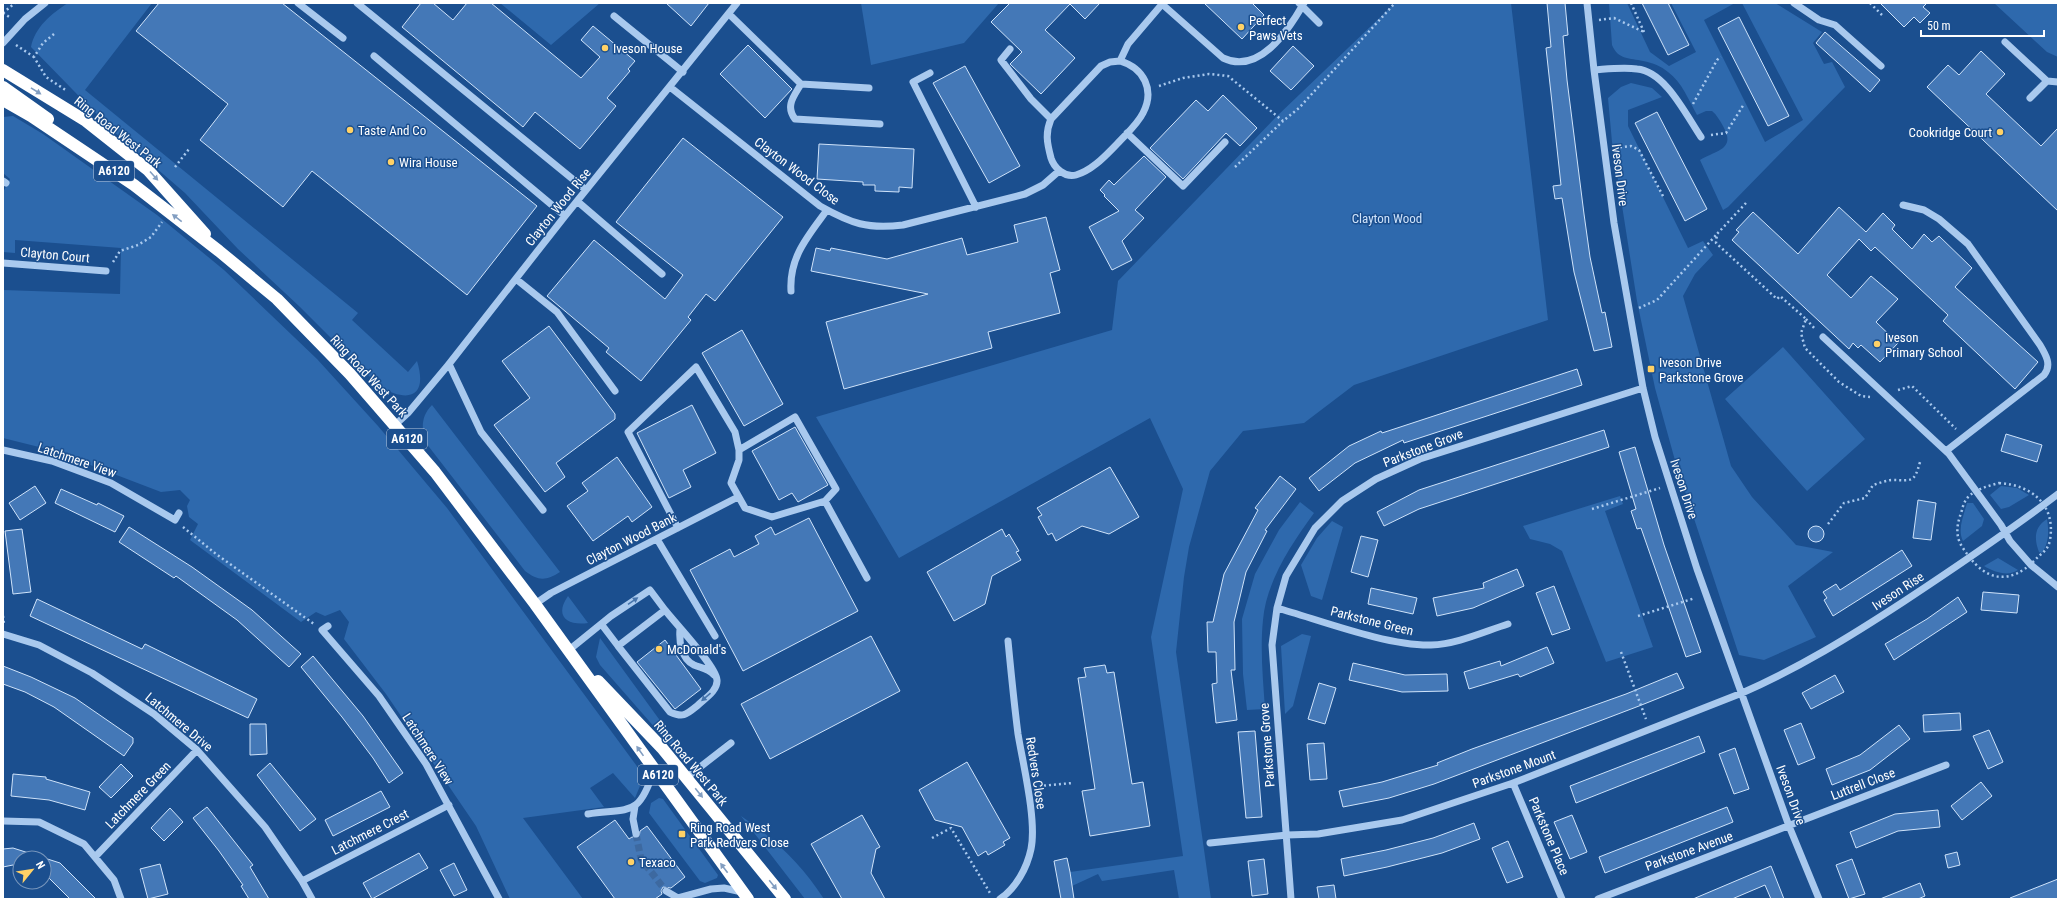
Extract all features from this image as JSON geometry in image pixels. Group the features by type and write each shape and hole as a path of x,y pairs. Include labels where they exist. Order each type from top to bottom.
{"highway":[{"name":"Ring Road West Park","path":"3,70 86,121 148,170 189,214 219,250"},
{"name":"A6120","path":"3,87 45,116 68,140"},
{"name":"Ring Road West Park","path":"3,100 68,140 134,185 219,250 277,300 350,374 435,472 536,604 745,895"},
{"name":"Ring Road West Park","path":"569,650 662,748 785,899"}],"street":[{"path":"3,43 25,19 44,3"},
{"path":"298,3 343,38"},
{"path":"357,3 586,190"},
{"name":"Iveson Drive","path":"1587,3 1594,70 1614,222 1642,388 1655,437 1706,594 1789,826 1819,899"},
{"path":"1794,3 1819,20 1835,25 1881,66"},
{"name":"Clayton Wood Rise","path":"395,425 408,413 449,364 565,216 683,72 736,4"},
{"path":"1120,61 1128,44 1163,4 1222,58 1231,62 1241,63 1251,61 1271,47 1297,16 1301,4 1319,23"},
{"path":"729,14 801,84 869,88"},
{"path":"614,16 683,72"},
{"path":"2005,42 2047,81 2058,82"},
{"path":"1010,49 1001,60 1031,98 1051,119"},
{"path":"374,56 565,216"},
{"path":"1120,61 1131,64 1136,68 1141,73 1147,86 1148,98 1143,113 1103,159 1076,175 1068,176 1059,171 1052,161 1047,142 1046,130 1051,119 1101,66 1110,62 1120,61"},
{"path":"1594,70 1638,69 1653,74 1664,83 1701,137"},
{"path":"930,73 913,82 976,206"},
{"path":"2030,98 2047,81"},
{"path":"801,84 791,101 790,109 794,119 880,124"},
{"name":"Clayton Wood Close","path":"670,87 827,210 844,220 866,226 883,228 904,225 1034,190 1059,171"},
{"path":"1127,133 1183,186 1225,142"},
{"path":"577,201 662,274"},
{"path":"1903,205 1924,210 1939,219 1968,244 2040,345 2046,356 2048,364 2048,370 2044,375 1946,451"},
{"path":"791,291 790,278 800,246 827,210"},
{"name":"Clayton Court","path":"3,262 106,271"},
{"path":"516,279 557,312 615,391"},
{"path":"1823,337 1946,451 2005,533 2031,565 2058,587"},
{"path":"449,364 481,432 543,510"},
{"path":"678,528 628,432 696,367 735,432 739,450 739,460 731,483 745,508 772,517 826,501 836,489 796,417 739,450"},
{"name":"Parkstone Grove","path":"1291,899 1272,645 1276,608 1286,576 1314,528 1342,501 1376,479 1420,460 1642,388"},
{"name":"Latchmere View","path":"3,450 52,461 111,483 175,520"},
{"name":"Iveson Rise","path":"1742,693 1775,678 1833,647 2005,533 2058,494"},
{"name":"Clayton Wood Bank","path":"536,604 551,592 738,497"},
{"path":"826,501 867,578"},
{"path":"175,520 180,512"},
{"path":"657,539 715,636"},
{"path":"569,650 602,625 611,616 650,590 712,668 716,678 714,690 686,714 678,716 670,712 602,625"},
{"name":"Parkstone Green","path":"1276,608 1375,636 1408,643 1431,645 1452,642 1508,624"},
{"path":"618,646 665,610"},
{"name":"Latchmere View","path":"325,628 379,696 426,764 500,899"},
{"path":"680,629 681,649 686,657 692,664 711,672 716,678"},
{"name":"Latchmere Drive","path":"3,634 39,645 92,673 154,714 197,750 265,826 302,881 312,899"},
{"name":"Redvers Close","path":"1000,899 1009,896 1026,865 1031,848 1032,830 1018,732 1008,641"},
{"name":"Parkstone Mount","path":"1210,843 1287,835 1318,834 1402,820 1514,783 1742,693"},
{"path":"686,778 731,743"},
{"name":"Latchmere Green","path":"95,857 197,750"},
{"name":"Luttrell Close","path":"1789,826 1946,765"},
{"path":"588,814 624,810 635,806 644,798 654,770"},
{"name":"Parkstone Place","path":"1514,783 1562,899"},
{"name":"Latchmere Crest","path":"302,881 449,805"},
{"path":"635,806 633,819 636,834"},
{"path":"3,821 39,822 84,844 114,880 121,899"},
{"name":"Parkstone Avenue","path":"1598,899 1789,826"},
{"path":"666,891 678,898 711,889 724,888 745,895"}],"path":[{"path":"3,13 15,3"},
{"path":"1235,167 1299,108 1395,3"},
{"path":"1589,22 1614,18 1644,32 1631,3"},
{"path":"1870,3 1882,15"},
{"path":"54,34 43,43 34,57 46,77 70,93"},
{"path":"1683,111 1692,106 1717,60 1721,57"},
{"path":"1147,86 1161,86 1183,78 1209,74 1228,76 1283,122"},
{"path":"1701,137 1726,133 1744,104"},
{"path":"1604,150 1631,146 1639,150 1664,198"},
{"path":"175,167 189,149"},
{"path":"106,271 120,251 138,245 151,237 169,212"},
{"path":"1629,312 1657,300 1717,234"},
{"path":"1828,524 1844,503 1865,498 1873,485 1890,480 1907,482 1916,475 1920,462"},
{"path":"1592,509 1670,485"},
{"path":"175,520 216,554 325,628"},
{"path":"1638,616 1706,594"},
{"path":"1621,652 1650,730"},
{"path":"1042,786 1073,782"},
{"path":"932,838 951,828 993,899"}],"green space":[{"path":"68,3 152,3 85,90 358,313 352,320 408,372 417,361 420,373 420,382 418,389 414,394 400,395 380,387 300,307 238,249 185,193 112,130 31,47 40,27"},
{"path":"500,3 600,3 551,45"},
{"path":"861,3 999,3 964,43 871,65"},
{"name":"Clayton Wood","path":"1395,3 1511,3 1548,320 1354,385 1304,423 1243,431 1210,471 1189,547 1184,577 1176,652 1211,899 1179,899 1174,870 1102,881 1098,874 1072,886 1070,872 1183,856 1151,637 1183,489 1150,418 899,558 816,417 1112,330 1118,281 1276,117"},
{"path":"1609,3 1627,3 1650,52 1669,66 1696,52 1671,3 1735,3 1704,20 1765,142 1803,120 1742,3 1775,3 1822,32 1813,43 1824,64 1832,62 1845,87 1728,207 1723,210 1700,160 1719,151 1726,144 1726,134 1723,126 1712,111 1706,111 1697,115 1681,86 1673,76 1660,66 1625,58 1615,50 1612,45"},
{"path":"1994,3 2058,3 2058,57 2047,52"},
{"path":"1631,83 1652,88 1662,97 1628,110 1628,126 1688,248 1703,241 1713,255 1695,274 1683,296 1731,466 1752,497 1796,545 1833,552 1788,586 1816,637 1764,660 1739,655 1676,464 1655,388 1637,301 1612,142 1608,98 1621,87"},
{"path":"13,116 43,134 157,215 224,270 317,359 378,426 447,508 639,769 642,781 635,798 613,773 590,788 604,807 523,818 583,899 510,899 476,826 386,694 344,639 349,622 340,610 325,616 316,612 301,622 190,540 198,524 189,517 187,506 190,500 180,490 161,492 51,450 3,438 3,290 120,294 121,248 15,240 15,253 3,252 3,192 10,179 3,173 3,117"},
{"path":"1783,347 1865,439 1807,491 1725,399"},
{"path":"432,405 560,572 542,579 534,577 525,571 426,443 423,433 423,423 428,409"},
{"path":"2001,486 2017,488 2029,495 2009,507 2001,509 1990,495"},
{"path":"1620,496 1623,504 1605,511 1653,647 1606,662 1562,551 1550,544 1530,539 1523,526"},
{"path":"1300,502 1314,513 1297,537 1281,564 1269,591 1265,606 1263,620 1262,664 1265,709 1247,710 1243,674 1242,619 1255,574 1279,530"},
{"path":"1967,503 1973,503 1984,519 1982,526 1963,541 1961,536 1961,527"},
{"path":"2047,519 2048,537 2042,553 2039,552 2037,547 2036,534 2037,530"},
{"path":"1332,521 1343,527 1322,600 1311,596 1301,565 1317,538"},
{"path":"1998,558 2018,570 2010,573 2001,573 1984,566"},
{"path":"568,596 588,623 574,623 565,618 562,609"},
{"path":"1302,634 1311,636 1293,706 1285,714 1281,646"},
{"path":"600,638 688,759 685,762 600,665 596,657"},
{"path":"659,798 663,799 718,875 717,878 705,883 700,881 649,813 651,803"},
{"path":"741,816 787,853 807,875 824,899 805,899"}],"building":[{"name":"Wira House","path":"159,3 282,3 537,206 467,295 312,171 283,207 200,140 228,104 136,31"},
{"path":"421,3 433,3 453,20 467,3 491,3 581,78 600,57 581,40 593,26 635,61 628,69 630,71 607,98 616,106 580,149 535,112 523,127 402,27"},
{"path":"666,3 709,3 691,26"},
{"path":"1010,3 1100,3 1085,19 1070,4 1045,30 1075,58 1041,94 1010,64 1022,52 991,22"},
{"name":"Perfect Paws Vets","path":"1204,3 1252,3 1264,15 1242,39"},
{"path":"1547,3 1565,3 1568,35 1563,36 1584,214 1590,257 1602,313 1605,312 1612,347 1594,351 1574,272 1562,198 1555,199 1553,186 1561,185 1546,48 1551,47"},
{"path":"1642,3 1668,3 1689,45 1668,55"},
{"path":"1880,3 1927,3 1923,7 1930,13 1920,23 1914,17 1904,27"},
{"path":"1739,17 1789,116 1768,126 1718,28"},
{"path":"1825,32 1880,80 1870,92 1816,43"},
{"path":"748,45 792,89 765,118 720,74"},
{"path":"1293,46 1314,66 1291,90 1270,71"},
{"name":"Cookridge Court","path":"1981,51 2005,74 1986,94 2041,146 2058,128 2058,211 1927,87 1948,65 1959,75"},
{"path":"965,66 1020,166 989,183 933,83"},
{"path":"1223,95 1257,128 1240,146 1226,133 1183,179 1150,148 1196,100 1208,111"},
{"path":"1657,112 1707,209 1685,221 1635,123"},
{"path":"683,138 783,217 715,301 706,294 688,317 691,320 641,381 606,352 609,348 547,296 594,240 665,299 683,275 616,222"},
{"path":"819,144 914,149 912,188 899,187 899,192 875,191 875,185 863,185 863,182 817,179"},
{"path":"1144,156 1166,177 1135,210 1144,218 1122,241 1132,260 1112,270 1089,227 1119,211 1100,190 1109,180 1114,185"},
{"path":"1839,207 1866,232 1883,213 1895,225 1892,229 1912,249 1924,234 1932,242 1939,236 1972,268 1955,287 2038,362 2015,389 1943,321 1948,315 1875,247 1871,251 1859,239 1827,275 1851,298 1871,276 1898,299 1876,322 1898,343 1880,362 1861,345 1858,348 1853,343 1849,349 1732,240 1739,232 1736,230 1753,212 1798,254"},
{"path":"1046,217 1060,270 1050,273 1060,313 988,332 992,348 844,389 826,322 928,294 811,271 816,248 830,251 831,248 887,259 962,238 967,255 1018,242 1014,225"},
{"path":"549,326 615,414 615,419 556,463 565,477 545,492 494,425 530,398 502,361"},
{"path":"742,330 783,404 744,426 702,353"},
{"path":"1577,369 1582,385 1404,443 1403,440 1355,463 1319,491 1309,478 1349,446 1381,431 1382,433"},
{"path":"692,405 716,453 683,470 691,487 669,498 637,433"},
{"path":"795,427 828,485 798,502 792,493 779,500 752,451"},
{"path":"1604,430 1609,447 1419,509 1384,526 1377,512 1419,490"},
{"path":"2006,434 2042,445 2037,462 2001,451"},
{"path":"1635,447 1664,545 1701,652 1686,657 1641,528 1637,529 1631,511 1636,509 1619,452"},
{"path":"617,457 652,507 632,522 628,516 593,541 567,506 588,491 582,483"},
{"path":"1110,467 1139,517 1109,534 1082,526 1056,541 1052,533 1048,535 1038,517 1042,515 1037,508"},
{"path":"1280,476 1296,489 1265,530 1267,531 1246,572 1234,622 1235,670 1231,670 1237,720 1216,723 1212,684 1217,683 1216,652 1208,652 1207,622 1213,622 1224,574 1258,510 1255,508"},
{"path":"35,486 46,503 20,520 9,503"},
{"path":"61,489 97,505 98,503 124,516 115,532 55,503"},
{"path":"1918,500 1936,503 1931,540 1913,538"},
{"path":"809,518 858,611 743,671 690,570 730,549 734,557 759,544 755,536 771,527 775,535"},
{"path":"1816,526 1822,528 1824,534 1822,540 1816,542 1810,540 1808,534 1810,528"},
{"path":"129,527 192,567 252,610 301,654 289,667 237,620 176,576 174,578 119,542"},
{"path":"22,529 31,592 13,594 5,531"},
{"path":"1002,529 1006,537 1009,534 1019,551 1016,552 1021,560 992,576 985,604 954,621 927,572"},
{"path":"1361,536 1378,540 1368,577 1351,572"},
{"path":"1902,550 1912,566 1833,616 1824,600 1827,598 1823,592 1836,584 1840,590"},
{"path":"1517,569 1524,586 1473,608 1437,616 1433,598 1484,588 1483,583"},
{"path":"1554,586 1570,629 1552,635 1536,593"},
{"path":"1371,588 1417,598 1413,614 1368,604"},
{"path":"1983,592 2019,595 2017,613 1981,610"},
{"path":"1958,597 1967,612 1894,660 1885,644 1927,619"},
{"path":"37,599 142,649 145,644 257,699 248,718 30,616"},
{"path":"871,636 900,691 770,759 741,704"},
{"path":"665,640 701,689 675,709 637,662"},
{"path":"1547,647 1554,663 1520,677 1518,674 1469,689 1464,672 1500,661 1501,666"},
{"path":"313,656 363,716 403,773 389,783 373,758 342,717 301,667"},
{"path":"1353,663 1405,675 1447,674 1448,691 1402,692 1349,680"},
{"path":"1105,665 1107,673 1114,672 1132,784 1143,782 1150,826 1090,836 1082,791 1095,789 1078,678 1086,677 1084,668"},
{"path":"3,666 31,677 75,698 133,738 133,743 124,756 54,707 25,692 3,684"},
{"path":"1677,673 1684,688 1434,784 1389,798 1343,807 1339,791 1382,782 1438,765 1437,763 1472,749 1626,694"},
{"path":"1835,675 1844,692 1811,709 1802,693"},
{"path":"1319,683 1336,688 1325,724 1308,719"},
{"path":"1960,713 1961,730 1924,732 1923,715"},
{"path":"1801,723 1815,758 1798,765 1784,730"},
{"path":"250,724 266,724 267,754 250,755"},
{"path":"1899,725 1910,739 1870,770 1832,785 1826,769 1860,755"},
{"path":"1989,730 2003,762 1988,769 1973,736"},
{"path":"1255,731 1262,817 1246,818 1238,732"},
{"path":"1699,736 1705,752 1576,803 1570,786"},
{"path":"1324,743 1327,779 1310,780 1307,744"},
{"path":"1735,748 1749,789 1734,794 1719,754"},
{"path":"967,762 1010,838 1003,842 1005,845 988,855 986,851 978,856 962,827 935,820 919,790"},
{"path":"270,763 316,819 300,831 257,775"},
{"path":"121,764 133,776 111,798 99,787"},
{"path":"13,774 46,777 46,779 90,792 85,810 49,800 11,796"},
{"path":"1981,782 1992,796 1962,820 1951,806"},
{"path":"381,791 390,807 333,836 325,820"},
{"path":"207,807 253,865 250,867 269,899 249,899 241,886 243,885 193,818"},
{"path":"1727,807 1733,822 1605,873 1599,857"},
{"path":"170,808 183,822 164,841 151,828"},
{"path":"1938,810 1940,827 1898,831 1856,848 1850,832 1895,814"},
{"path":"862,815 880,847 876,849 871,873 885,899 842,899 811,844"},
{"path":"1572,815 1587,852 1570,859 1554,822"},
{"name":"Texaco","path":"615,820 629,839 632,837 639,838 640,831 647,826 685,877 671,888 663,887 661,891 662,894 655,899 615,899 577,847"},
{"path":"1474,823 1480,839 1442,853 1344,876 1341,859 1386,850 1433,838"},
{"path":"1508,841 1523,877 1507,883 1492,848"},
{"path":"13,848 19,850 12,850 12,865 3,867 3,849"},
{"path":"1957,852 1960,865 1948,868 1945,855"},
{"path":"419,853 428,868 372,899 363,883"},
{"path":"1067,858 1074,899 1061,899 1054,861"},
{"path":"1264,859 1268,894 1252,896 1248,861"},
{"path":"1852,859 1865,894 1849,899 1836,865"},
{"path":"52,860 60,863 96,899 70,899 52,881"},
{"path":"454,863 467,890 454,896 440,870"},
{"path":"160,864 168,894 148,899 140,869"},
{"path":"1771,866 1784,899 1771,899 1765,885 1732,899 1693,899"},
{"path":"2058,879 2058,899 2010,899 2010,898"},
{"path":"1920,883 1925,896 1918,899 1880,899"},
{"path":"1334,885 1336,899 1319,899 1317,887"}],"tunnel":[{"path":"636,834 641,859 666,891"}],"place":[{"name":"Perfect Paws Vets","path":"1241,27"},
{"name":"Iveson House","path":"605,48"},
{"name":"Taste And Co","path":"350,130"},
{"name":"Cookridge Court","path":"2000,132"},
{"name":"Wira House","path":"391,162"},
{"name":"Iveson Primary School","path":"1877,344"},
{"name":"Iveson Drive Parkstone Grove","path":"1651,369"},
{"name":"McDonald's","path":"659,649"},
{"name":"Ring Road West Park Redvers Close","path":"682,834"},
{"name":"Texaco","path":"631,862"}]}
